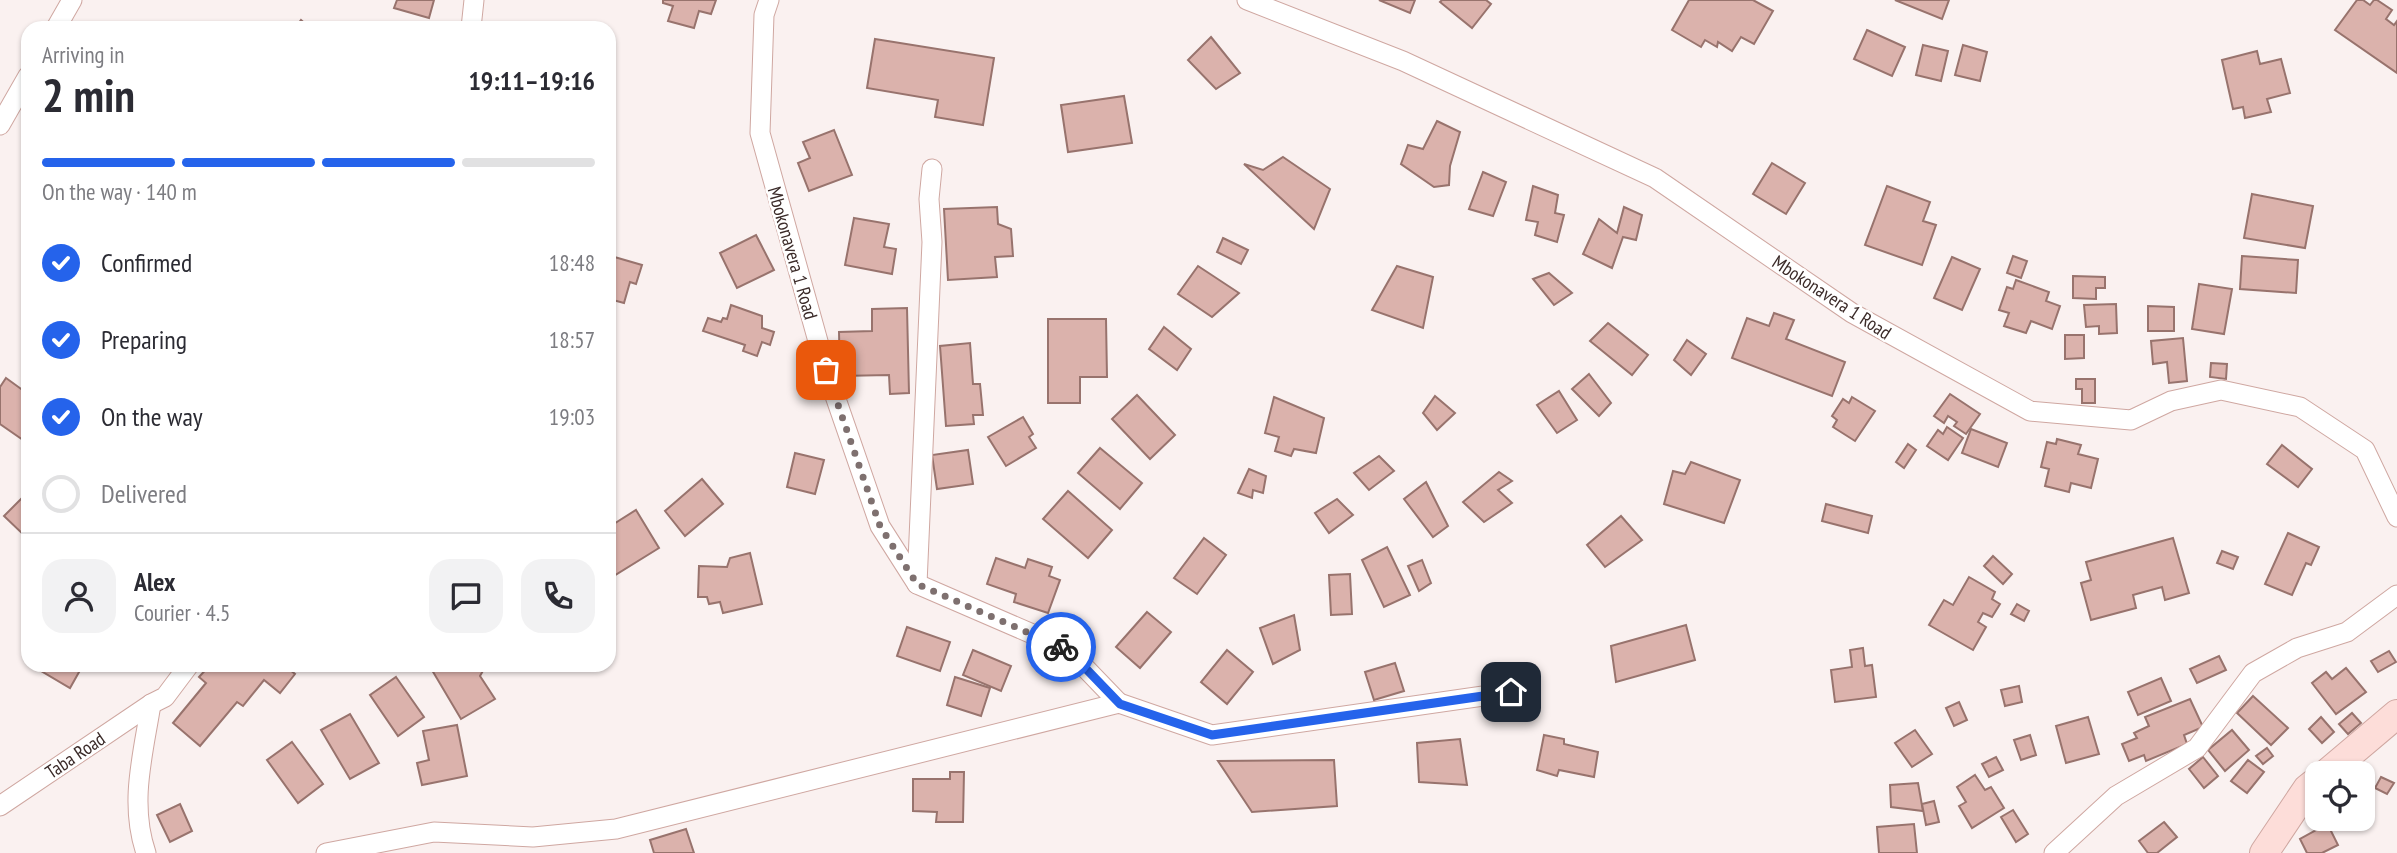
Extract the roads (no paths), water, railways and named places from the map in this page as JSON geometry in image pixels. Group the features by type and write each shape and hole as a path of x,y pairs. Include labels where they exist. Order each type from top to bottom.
{"street":[{"path":"60,21 72,0"},
{"path":"472,21 474,0"},
{"name":"Mbokonavera 1 Road","path":"769,0 764,15 760,133 826,370 880,526 917,584"},
{"name":"Mbokonavera 1 Road","path":"1247,0 1403,61 1655,178 1852,313 2030,411 2131,420 2171,401 2221,390 2300,407 2365,450 2397,517"},
{"path":"0,125 21,88"},
{"path":"932,169 929,199 932,242 917,584 1067,649 1119,703 1212,735 1511,692"},
{"path":"2054,853 2116,796 2197,747 2253,673 2297,648 2347,632 2397,595"},
{"name":"Taba Road","path":"0,806 150,704 165,697 184,672"},
{"path":"326,853 434,832 533,836 616,829 1119,703"},
{"path":"146,853 138,831 137,789 150,704"},
{"path":"2341,761 2397,714"},
{"path":"2263,853 2305,792"}]}
